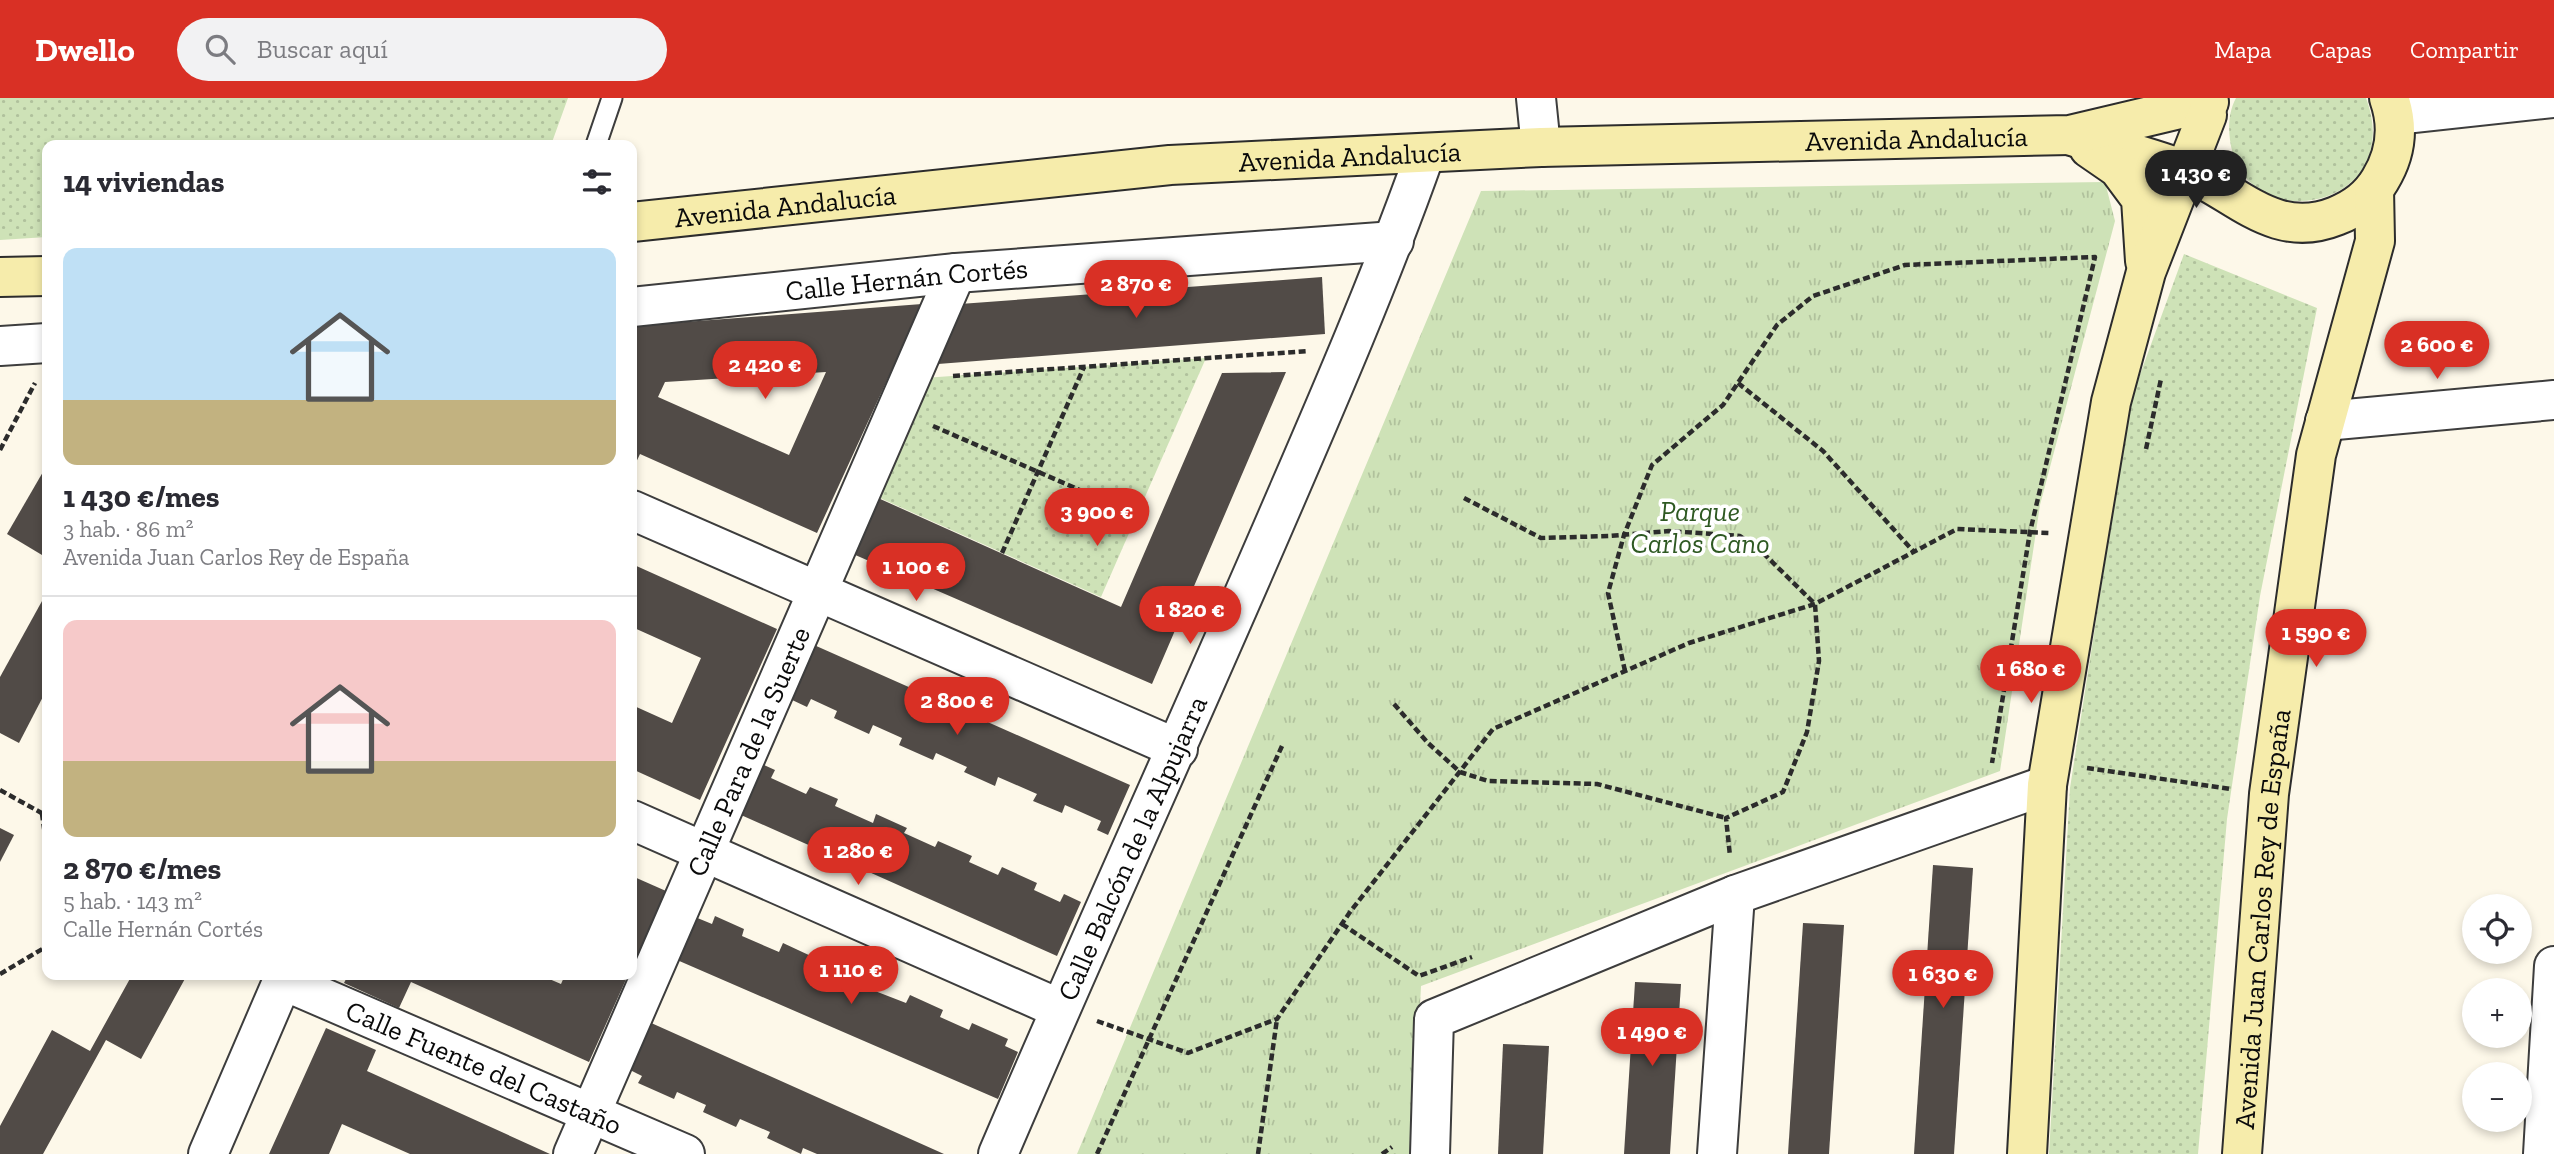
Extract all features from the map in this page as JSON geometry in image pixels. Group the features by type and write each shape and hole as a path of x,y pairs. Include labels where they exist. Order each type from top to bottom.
{"street":[{"path":"1536,98 1541,147"},
{"path":"2070,135 2185,171 2235,197 2261,215 2291,223 2322,222 2351,210 2374,189 2388,167 2395,142 2392,107 2552,98"},
{"path":"2070,135 2209,105"},
{"path":"2027,1154 2049,774 2088,534 2111,402 2146,272 2209,105"},
{"path":"2209,105 2205,127 2209,153 2219,177 2235,197"},
{"path":"2070,135 2118,168 2141,199 2146,272"},
{"name":"Avenida Andalucía","path":"637,221 1170,164 1541,147 2070,135"},
{"name":"Calle Balcón de la Alpujarra","path":"998,1154 1060,1009 1178,749 1350,348 1394,242 1425,154"},
{"name":"Avenida Juan Carlos Rey de España","path":"2242,1154 2269,794 2316,455 2375,241 2374,189"},
{"name":"Calle Hernán Cortés","path":"637,306 956,273 1394,242"},
{"name":"Calle Para de la Suerte","path":"573,1154 956,273"},
{"path":"0,278 42,276"},
{"path":"0,346 42,343"},
{"path":"2325,421 2554,400"},
{"path":"637,512 1178,749"},
{"path":"1430,1154 1434,1019 1735,895 2049,774"},
{"path":"637,822 1060,1009"},
{"path":"1717,1154 1735,895"},
{"path":"2543,1154 2554,966"},
{"path":"208,1154 283,980"},
{"name":"Calle Fuente del Castaño","path":"289,980 685,1154"}],"lane":[{"path":"598,140 612,98"}],"path":[{"path":"1625,671 1608,593 1624,535 1652,466 1723,405 1777,325 1813,296 1905,265 2095,257 2030,532 1994,763 1981,768"},
{"path":"903,395 1084,367 1350,348"},
{"path":"1002,553 1084,367"},
{"path":"0,450 36,382"},
{"path":"1738,383 1823,451 1914,552"},
{"path":"903,395 1039,472 1137,515"},
{"path":"1394,704 1427,743 1460,772 1488,781 1597,784 1726,818 1783,792 1807,732 1819,661 1815,604 1761,551 1740,536 1669,531 1541,538 1464,498"},
{"path":"1258,1154 1278,1019 1342,924 1493,729 1689,643 1815,604 1957,529 2088,534"},
{"path":"1097,1154 1282,746"},
{"path":"2049,774 2231,789"},
{"path":"0,790 42,813"},
{"path":"1726,818 1735,895"},
{"path":"1342,924 1419,976 1484,953"},
{"path":"0,974 42,949"},
{"path":"1060,1009 1188,1053 1278,1019"}],"green space":[{"path":"0,98 568,98 553,140 42,140 42,237 0,240"},
{"path":"2236,98 2366,98 2373,136 2364,166 2345,187 2319,199 2290,200 2263,192 2241,172 2230,140 2230,119"},
{"name":"Parque Carlos Cano","path":"2105,182 2115,221 2040,505 2000,771 1421,986 1412,1154 1077,1154 1481,191"},
{"path":"2184,254 2317,308 2260,596 2227,819 2198,1154 2049,1154 2070,788 2130,402"},
{"path":"1206,358 1101,597 862,490 910,379"}],"building":[{"path":"1322,277 1325,334 938,364 960,304"},
{"path":"922,304 817,533 640,454 637,460 637,326","holes":["826,372 789,455 658,397 665,382"]},
{"path":"1286,372 1152,684 853,554 878,498 1121,607 1222,373"},
{"path":"42,474 42,555 7,534"},
{"path":"637,566 777,629 700,800 637,771 637,707 672,723 701,658 637,629"},
{"path":"42,601 42,699 19,743 0,733 0,677"},
{"path":"814,645 1130,785 1108,835 1097,830 1101,821 1065,805 1062,813 1033,801 1037,794 998,777 995,786 964,772 967,767 936,753 933,760 899,745 902,738 873,725 869,734 834,718 837,711 811,699 807,707 790,699"},
{"path":"764,765 775,770 771,778 806,794 810,787 838,799 835,806 873,823 876,814 907,828 904,833 935,847 938,841 972,856 969,862 998,875 1002,867 1037,883 1034,890 1060,902 1064,894 1081,902 1057,956 741,815"},
{"path":"0,828 14,835 0,862"},
{"path":"1933,865 1973,868 1954,1154 1914,1154"},
{"path":"637,878 666,891 637,956"},
{"path":"715,916 744,929 742,936 779,952 783,943 813,957 811,962 842,976 844,970 878,984 875,991 906,1003 910,995 943,1010 940,1017 969,1030 972,1023 1008,1039 1005,1046 1018,1052 998,1099 677,960 695,917 712,924"},
{"path":"1803,923 1844,925 1829,1154 1788,1154"},
{"path":"129,980 184,980 141,1059 106,1040 43,1154 0,1154 0,1126 52,1030 90,1051"},
{"path":"346,980 552,980 561,984 563,980 626,980 589,1062 411,982 399,1008 344,983"},
{"path":"1635,982 1681,984 1670,1154 1624,1154"},
{"path":"649,1022 944,1154 817,1154 803,1148 801,1154 767,1138 770,1132 740,1119 736,1127 703,1112 706,1105 677,1092 674,1099 638,1083 642,1076 628,1069"},
{"path":"326,1028 376,1050 367,1071 550,1154 410,1154 342,1124 329,1154 269,1154"},
{"path":"1503,1044 1549,1046 1543,1154 1498,1154"}]}
